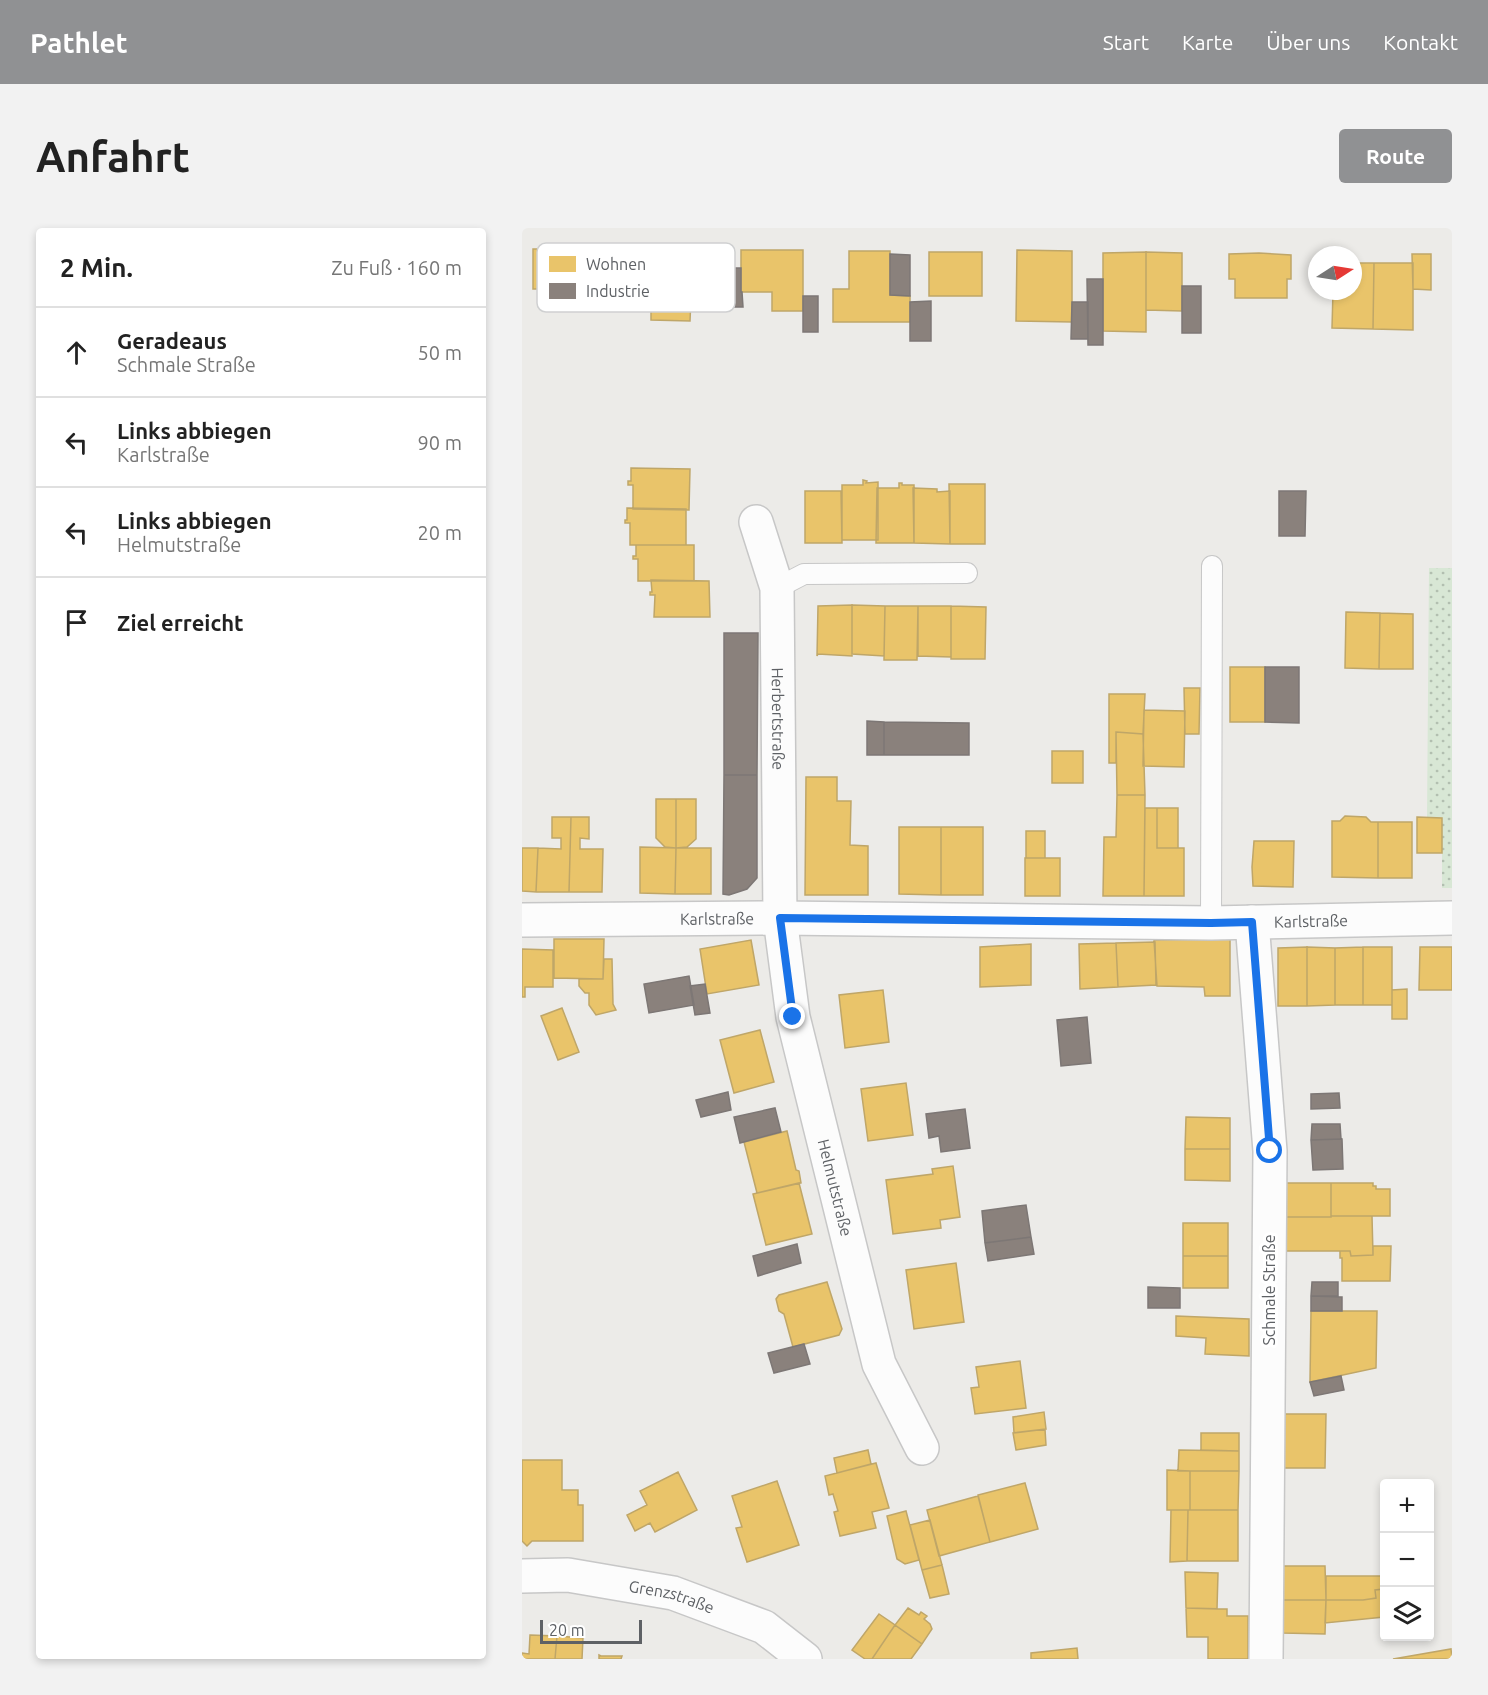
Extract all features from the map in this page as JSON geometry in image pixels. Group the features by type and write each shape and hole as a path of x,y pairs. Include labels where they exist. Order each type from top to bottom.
{"street":[{"name":"Herbertstraße","path":"756,522 777,588 780,918"},
{"name":"Karlstraße","path":"522,920 780,918 1211,923 1452,918"},
{"name":"Helmutstraße","path":"780,918 793,1017 879,1364 922,1448"},
{"name":"Schmale Straße","path":"1252,922 1270,1151 1266,1659"},
{"name":"Grenzstraße","path":"522,1576 568,1575 673,1593 764,1627 805,1659"}],"lane":[{"path":"1211,923 1212,566"},
{"path":"777,588 804,574 968,573"}],"green space":[{"path":"1429,568 1452,568 1452,888 1442,888 1442,818 1427,818"}],"building: Wohnen":[{"path":"533,249 537,249 537,289 533,289"},
{"path":"741,250 803,250 803,311 772,311 772,292 741,292"},
{"path":"1017,250 1072,251 1072,322 1016,321"},
{"path":"849,251 890,251 890,295 910,296 910,322 833,322 833,289 849,289"},
{"path":"929,252 982,252 982,296 929,296"},
{"path":"1146,252 1146,332 1103,331 1103,253"},
{"path":"1146,252 1182,253 1182,311 1146,310"},
{"path":"1229,254 1291,255 1291,279 1287,279 1287,298 1235,298 1235,279 1229,279"},
{"path":"1412,254 1431,254 1431,290 1413,289"},
{"path":"1362,263 1374,263 1373,329 1332,328 1333,300 1362,300"},
{"path":"1374,263 1413,263 1413,330 1373,329"},
{"path":"651,312 690,312 690,321 651,320"},
{"path":"631,468 690,469 689,510 633,509 633,485 628,485 628,481 631,481"},
{"path":"863,480 867,481 866,483 878,482 878,540 842,540 842,485 863,485"},
{"path":"899,483 914,485 914,543 876,543 877,488 899,488"},
{"path":"949,484 985,484 985,544 950,544"},
{"path":"913,488 937,489 937,492 950,491 950,544 914,543"},
{"path":"805,491 841,491 842,543 805,543"},
{"path":"627,508 686,509 686,545 630,545 630,523 625,523"},
{"path":"636,545 694,545 694,581 638,581 638,559 633,559 633,556 636,556"},
{"path":"651,580 709,581 710,617 654,617 655,595 650,595"},
{"path":"852,605 885,606 884,656 852,654"},
{"path":"852,605 852,656 818,654 817,656 818,606"},
{"path":"885,606 918,606 917,660 884,660"},
{"path":"918,606 951,606 951,657 918,656"},
{"path":"951,606 986,607 985,659 951,659"},
{"path":"1346,612 1380,613 1379,669 1345,668"},
{"path":"1380,613 1413,614 1413,669 1379,669"},
{"path":"1230,667 1265,667 1265,722 1230,722"},
{"path":"1184,688 1200,688 1199,734 1185,734"},
{"path":"1109,694 1145,694 1143,734 1116,732 1116,763 1109,763"},
{"path":"1144,710 1185,711 1184,767 1143,766"},
{"path":"1116,732 1143,734 1145,795 1117,795"},
{"path":"1052,751 1083,751 1083,783 1052,783"},
{"path":"806,777 837,777 837,801 851,801 850,845 868,846 868,895 805,895"},
{"path":"1117,795 1145,795 1144,896 1103,896 1104,837 1116,837"},
{"path":"656,799 676,799 676,848 665,847 656,838"},
{"path":"676,799 696,799 696,839 687,847 676,848"},
{"path":"1145,808 1157,808 1157,848 1184,848 1184,896 1144,896"},
{"path":"1157,808 1178,808 1178,848 1157,848"},
{"path":"1345,816 1366,817 1371,822 1378,822 1378,878 1332,877 1332,821 1340,821"},
{"path":"552,817 571,817 569,892 536,892 538,848 561,849 561,838 552,838"},
{"path":"571,817 589,817 589,839 580,838 580,849 603,849 602,892 569,892"},
{"path":"1417,817 1442,818 1442,853 1417,853"},
{"path":"1378,822 1412,822 1412,878 1378,878"},
{"path":"899,827 941,827 941,895 899,894"},
{"path":"941,827 983,827 983,895 941,895"},
{"path":"1026,831 1045,831 1045,858 1026,858"},
{"path":"1254,841 1294,841 1293,887 1253,886"},
{"path":"640,847 676,848 675,894 640,893"},
{"path":"522,848 538,848 536,892 522,891"},
{"path":"676,848 711,848 711,894 675,894"},
{"path":"1025,858 1060,858 1060,896 1025,896"},
{"path":"554,939 604,939 603,979 554,978"},
{"path":"1230,939 1230,996 1205,996 1204,987 1157,986 1154,940"},
{"path":"751,940 759,985 707,994 700,949"},
{"path":"1155,942 1156,985 1118,987 1116,943"},
{"path":"1116,943 1118,987 1080,989 1079,944"},
{"path":"1031,944 1031,985 980,987 980,947"},
{"path":"1307,947 1335,948 1335,1005 1307,1006"},
{"path":"1307,947 1307,1006 1278,1006 1278,948"},
{"path":"1363,947 1392,947 1392,1005 1363,1005"},
{"path":"1363,947 1363,1005 1335,1005 1335,948"},
{"path":"1420,947 1452,947 1452,990 1419,990"},
{"path":"522,949 553,950 553,987 525,987 525,997 522,997"},
{"path":"604,959 612,959 613,1004 616,1010 596,1015 589,1005 589,993 585,993 579,986 579,979 603,979"},
{"path":"1407,989 1407,1019 1392,1019 1392,990"},
{"path":"883,990 889,1042 845,1048 839,995"},
{"path":"562,1008 579,1052 558,1060 541,1016"},
{"path":"760,1030 774,1082 734,1093 720,1040"},
{"path":"906,1083 913,1135 868,1141 861,1089"},
{"path":"1186,1117 1230,1118 1230,1149 1185,1149"},
{"path":"787,1131 801,1183 757,1193 744,1142"},
{"path":"1185,1149 1230,1149 1230,1181 1185,1180"},
{"path":"953,1166 960,1217 940,1220 941,1228 893,1234 886,1180 933,1174 932,1169"},
{"path":"799,1183 812,1234 766,1245 753,1194"},
{"path":"1286,1183 1331,1183 1331,1217 1286,1217"},
{"path":"1331,1183 1373,1183 1376,1189 1390,1189 1390,1216 1331,1216"},
{"path":"1372,1216 1373,1255 1351,1256 1350,1251 1286,1251 1286,1217"},
{"path":"1183,1223 1228,1223 1228,1256 1183,1256"},
{"path":"1373,1246 1391,1246 1390,1281 1342,1281 1340,1251 1350,1251 1351,1256 1373,1255"},
{"path":"1183,1256 1228,1256 1228,1288 1183,1288"},
{"path":"956,1263 964,1322 914,1329 906,1270"},
{"path":"827,1282 842,1329 839,1335 793,1347 784,1314 779,1311 776,1299 779,1295"},
{"path":"1311,1311 1377,1311 1376,1368 1310,1382"},
{"path":"1176,1316 1249,1319 1249,1356 1205,1354 1206,1338 1176,1336"},
{"path":"1020,1361 1026,1408 975,1414 971,1388 979,1387 976,1367"},
{"path":"1044,1412 1046,1429 1014,1433 1013,1417"},
{"path":"1284,1414 1326,1414 1325,1468 1284,1468"},
{"path":"1045,1429 1046,1445 1016,1450 1013,1433"},
{"path":"1201,1433 1239,1433 1239,1451 1201,1450"},
{"path":"868,1450 871,1464 837,1473 834,1458"},
{"path":"1179,1450 1239,1451 1239,1471 1178,1471"},
{"path":"522,1460 562,1460 562,1490 578,1490 578,1505 583,1505 583,1541 532,1541 527,1546 522,1541"},
{"path":"876,1463 889,1508 872,1512 876,1528 840,1536 834,1512 838,1511 833,1494 829,1495 825,1476"},
{"path":"1167,1470 1190,1471 1190,1510 1167,1510"},
{"path":"1190,1471 1239,1471 1238,1510 1190,1510"},
{"path":"678,1472 697,1510 655,1532 650,1523 635,1531 627,1515 647,1505 640,1491"},
{"path":"777,1481 799,1545 747,1562 736,1528 742,1527 732,1496"},
{"path":"1025,1483 1038,1529 990,1542 978,1495"},
{"path":"978,1496 990,1542 939,1556 927,1510"},
{"path":"1171,1510 1188,1510 1187,1561 1170,1562"},
{"path":"1188,1510 1238,1510 1238,1561 1187,1561"},
{"path":"906,1511 919,1560 905,1564 897,1559 887,1516"},
{"path":"930,1520 942,1565 922,1570 910,1525"},
{"path":"942,1565 949,1594 930,1598 922,1570"},
{"path":"1283,1566 1325,1566 1326,1600 1282,1600"},
{"path":"1185,1572 1218,1573 1217,1609 1186,1608"},
{"path":"1326,1576 1380,1576 1380,1589 1375,1590 1376,1598 1326,1600"},
{"path":"1380,1589 1380,1617 1325,1623 1326,1600 1376,1598 1375,1590"},
{"path":"1282,1600 1326,1600 1325,1634 1283,1633"},
{"path":"908,1608 919,1615 921,1612 927,1616 924,1619 932,1629 922,1644 895,1625"},
{"path":"1186,1608 1227,1609 1227,1616 1248,1616 1248,1659 1208,1659 1208,1637 1187,1637"},
{"path":"879,1614 895,1625 872,1659 865,1659 852,1650"},
{"path":"895,1625 922,1644 911,1659 872,1659"},
{"path":"530,1635 557,1636 555,1659 522,1659 522,1653 529,1654"},
{"path":"557,1636 583,1638 582,1659 555,1659"},
{"path":"1077,1648 1078,1659 1031,1659 1031,1653"},
{"path":"1451,1649 1452,1659 1393,1659"},
{"path":"599,1655 622,1656 621,1659 599,1659"}],"building: Industrie":[{"path":"890,254 910,255 910,296 890,295"},
{"path":"735,268 741,268 743,307 735,307"},
{"path":"1087,279 1103,279 1103,345 1088,345"},
{"path":"1182,286 1201,286 1201,333 1182,333"},
{"path":"803,296 818,296 818,332 803,332"},
{"path":"931,301 931,341 910,341 910,302"},
{"path":"1072,302 1088,302 1088,339 1071,339"},
{"path":"1279,491 1306,491 1305,536 1279,536"},
{"path":"724,633 758,633 757,775 724,775"},
{"path":"1265,667 1299,667 1299,723 1265,722"},
{"path":"867,721 884,722 884,755 867,755"},
{"path":"884,722 969,723 969,755 884,755"},
{"path":"724,775 757,775 757,878 747,889 729,895 723,894"},
{"path":"689,976 694,1005 649,1013 644,984"},
{"path":"705,984 710,1013 695,1015 690,986"},
{"path":"1087,1017 1091,1063 1061,1066 1057,1020"},
{"path":"728,1092 731,1110 701,1117 696,1100"},
{"path":"1339,1093 1340,1108 1311,1109 1311,1094"},
{"path":"775,1108 781,1132 740,1143 734,1117"},
{"path":"965,1109 970,1148 941,1152 939,1136 929,1138 926,1114"},
{"path":"1312,1124 1340,1124 1341,1139 1311,1140"},
{"path":"1342,1139 1343,1169 1313,1170 1311,1140"},
{"path":"1026,1205 1031,1237 985,1243 982,1211"},
{"path":"1031,1237 1034,1254 988,1261 985,1243"},
{"path":"797,1244 801,1263 758,1276 753,1256"},
{"path":"1312,1282 1338,1282 1338,1296 1311,1296"},
{"path":"1148,1287 1180,1288 1180,1308 1148,1308"},
{"path":"1311,1296 1342,1297 1342,1311 1311,1311"},
{"path":"804,1344 810,1364 774,1373 768,1353"},
{"path":"1341,1376 1344,1390 1314,1396 1310,1382"}],"route":[{"path":"793,1017 780,918 1252,922 1270,1151"}]}
